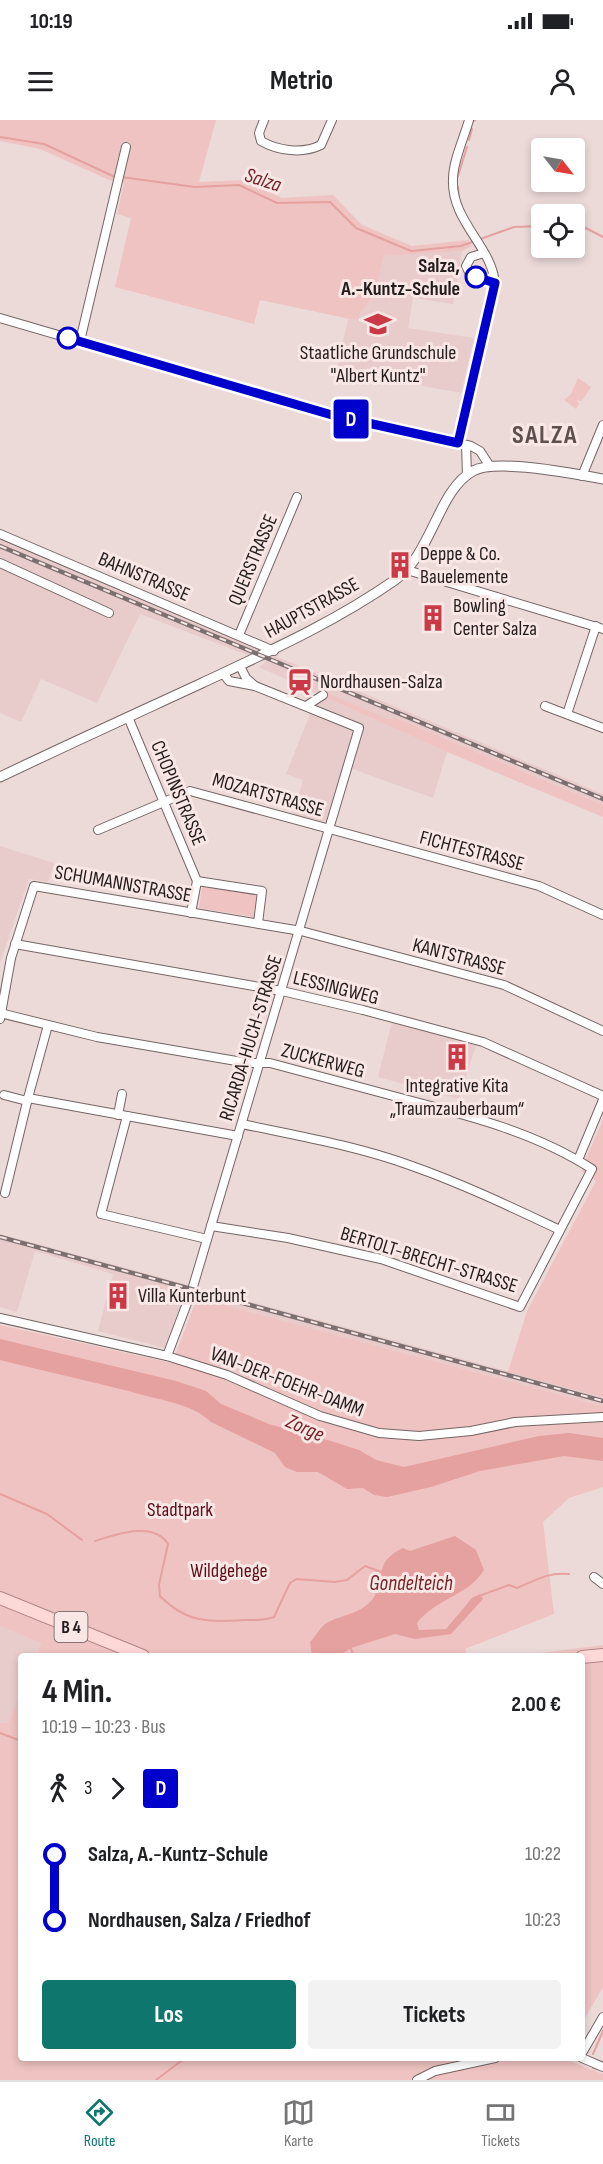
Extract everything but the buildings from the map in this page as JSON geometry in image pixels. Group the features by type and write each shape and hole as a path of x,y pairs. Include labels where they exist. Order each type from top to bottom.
{"main road":[{"name":"B 4","path":"0,1598 135,1653"},
{"path":"585,1657 603,1655"}],"street":[{"path":"264,120 259,133 261,141 270,147 296,151 321,145 332,120"},
{"path":"467,475 462,444 495,283 493,271 457,206 453,179 469,120"},
{"path":"80,341 126,147"},
{"path":"484,253 471,257 466,266 470,274 495,283"},
{"path":"0,318 332,415 462,444 480,451 489,465 603,479"},
{"path":"582,476 603,425"},
{"name":"HAUPTSTRASSE","path":"0,777 274,651 366,599 407,570 421,551 452,492 467,475 489,465"},
{"name":"QUERSTRASSE","path":"239,635 297,497"},
{"name":"BAHNSTRASSE","path":"0,534 274,651"},
{"path":"0,563 110,613"},
{"path":"407,570 599,627 567,714"},
{"path":"240,666 246,678 255,686"},
{"path":"223,673 229,681 255,686 306,706 323,695"},
{"name":"RICARDA-HUCH-STRASSE","path":"167,1356 211,1226 301,931 359,728 306,706"},
{"path":"545,706 603,728"},
{"name":"CHOPINSTRASSE","path":"128,717 197,881"},
{"name":"MOZARTSTRASSE","path":"98,830 190,791 329,829"},
{"name":"FICHTESTRASSE","path":"329,829 538,886 603,915"},
{"path":"191,913 197,881 262,891 258,923"},
{"name":"SCHUMANNSTRASSE","path":"1,1015 15,944 34,886 301,931"},
{"name":"KANTSTRASSE","path":"301,931 504,985 603,1031"},
{"name":"LESSINGWEG","path":"15,944 282,991 483,1042 603,1095"},
{"name":"ZUCKERWEG","path":"1,1015 109,1039 270,1063 453,1112 541,1142 592,1169"},
{"path":"5,1193 33,1071 42,1052 48,1025"},
{"path":"118,1115 122,1094"},
{"path":"4,1095 238,1136"},
{"path":"578,1160 603,1101"},
{"path":"127,1116 101,1214 207,1239"},
{"path":"242,1124 329,1143 411,1165 560,1230"},
{"name":"BERTOLT-BRECHT-STRASSE","path":"211,1226 288,1238 371,1257 520,1307 592,1169"},
{"name":"VAN-DER-FOEHR-DAMM","path":"0,1318 167,1356 227,1376 329,1419 380,1433 419,1436 471,1431 515,1422 603,1417"},
{"path":"594,1577 603,1584"},
{"path":"585,2048 603,2017"},
{"path":"585,2059 603,2067"},
{"path":"417,2080 435,2072 482,2061"}],"shaded area":[{"name":"Staatliche Grundschule \"Albert Kuntz\"","path":"462,251 453,304 413,298 408,328 474,338 461,393 337,370 348,319 355,320 375,293 384,256"},
{"path":"0,540 603,794 603,805 396,718 388,719 318,694 259,667 266,662 140,614 97,703 41,679 21,722 0,713"},
{"path":"318,694 447,752 433,798 344,766 327,824 293,815 303,780 286,774"},
{"path":"0,846 54,863 48,882 29,879 0,963"},
{"path":"392,1022 476,1045 459,1099 378,1077"},
{"path":"0,1234 603,1397 603,1406 184,1295 165,1348 98,1331 113,1274 35,1251 17,1312 0,1307"},
{"path":"227,1350 252,1362 245,1379 220,1368"},
{"path":"0,1626 41,1643 37,1653 18,1653 18,1698 8,1723 0,1723"}],"green space":[{"path":"0,120 216,120 199,182 241,180 282,198 333,195 362,225 412,246 468,240 472,246 462,251 384,256 375,293 355,320 260,300 254,324 115,287 131,218 117,214 124,183 109,180 40,149 0,141"},
{"path":"578,378 591,387 582,401 577,400 579,404 576,409 564,400 571,394"},
{"path":"320,690 388,719 396,718 603,805 603,817 447,752 318,694"},
{"path":"202,887 258,895 254,917 199,908"},
{"path":"603,1119 603,1397 508,1372 527,1311 596,1181 581,1171"},
{"name":"Stadtpark","path":"197,1298 603,1406 603,1487 569,1498 543,1522 554,1614 465,1649 466,1653 37,1653 41,1643 0,1626 0,1325 172,1363","holes":["227,1351 252,1362 245,1379 220,1368"]},
{"path":"603,1645 603,1987 585,2018 585,1653 541,1653"},
{"path":"18,1698 18,2061 570,2061 603,2074 603,2080 0,2080 0,1723 8,1723"}],"water":[{"path":"0,1339 176,1381 206,1391 221,1404 269,1424 331,1441 359,1450 376,1460 404,1467 539,1436 569,1433 603,1438 603,1461 564,1456 480,1471 431,1487 387,1497 374,1495 363,1488 347,1489 318,1472 297,1472 285,1467 275,1453 211,1422 188,1408 125,1390 0,1360"},
{"name":"Gondelteich","path":"455,1536 476,1550 484,1570 461,1592 424,1615 417,1623 419,1630 446,1629 472,1598 480,1594 483,1599 451,1634 415,1639 395,1634 351,1648 344,1653 312,1653 310,1642 325,1624 364,1607 374,1597 387,1559 403,1548 410,1551"}],"waterway":[{"path":"469,140 472,129"},
{"name":"Salza","path":"0,137 44,144 115,177"},
{"path":"458,176 467,147"},
{"name":"Salza","path":"121,177 195,187 239,185 277,203 330,202 356,228 411,251 461,246 514,227 531,226"},
{"path":"458,187 459,199"},
{"name":"Salza","path":"585,228 603,237"},
{"path":"0,1494 47,1514 82,1540"},
{"path":"95,1541 134,1531 145,1531 162,1537 168,1544 159,1585 160,1596 180,1612 211,1621 260,1620 274,1617 290,1583 296,1579 335,1582 347,1580 365,1566 381,1572"},
{"path":"479,1596 509,1585 517,1588 548,1575 569,1574"},
{"path":"350,1647 353,1653"},
{"path":"0,1733 18,1740"},
{"path":"593,2054 603,2031"},
{"path":"156,2080 181,2061"},
{"path":"593,2068 600,2070"}],"railway":[{"path":"0,546 603,799"},
{"path":"0,1237 603,1401"}],"bus line":[{"name":"D","path":"68,338 332,415 458,443 495,283 476,277"}],"place":[{"name":"Salza, A.-Kuntz-Schule","path":"476,277"},
{"name":"Staatliche Grundschule \"Albert Kuntz\"","path":"378,324"},
{"name":"Deppe & Co. Bauelemente","path":"400,565"},
{"name":"Bowling Center Salza","path":"433,618"},
{"name":"Nordhausen-Salza","path":"300,682"},
{"name":"Integrative Kita „Traumzauberbaum“","path":"457,1057"},
{"name":"Villa Kunterbunt","path":"118,1296"}],"district":[{"name":"SALZA","path":"545,435"}],"water label":[{"name":"Zorge","path":"305,1428"}],"park label":[{"name":"Wildgehege","path":"229,1571"}]}
